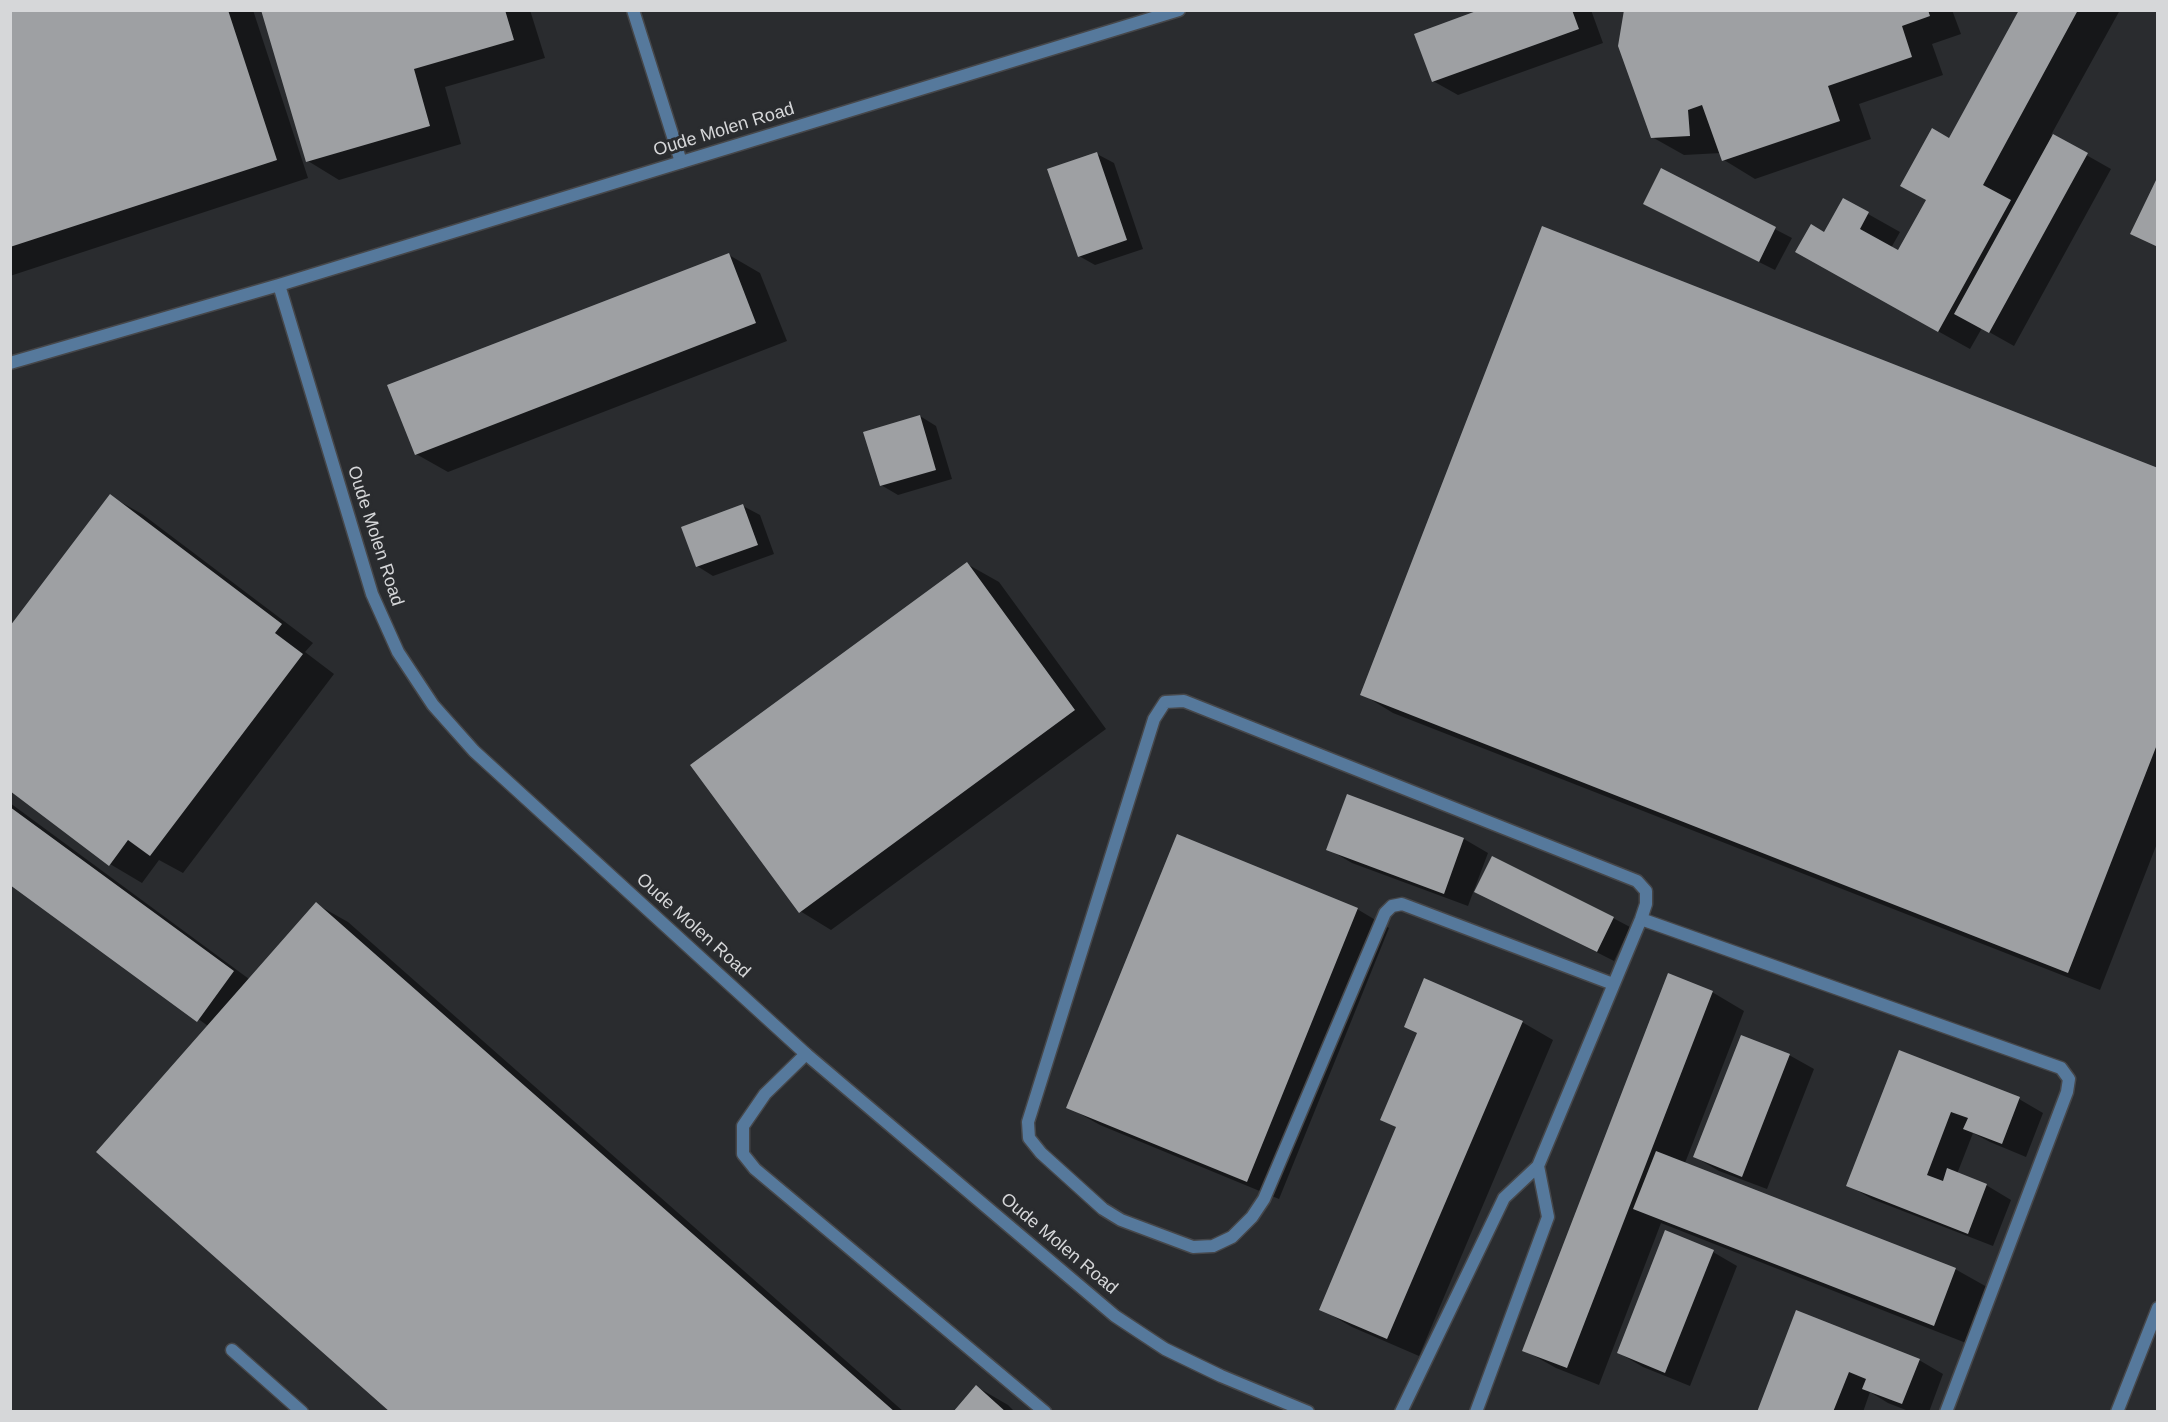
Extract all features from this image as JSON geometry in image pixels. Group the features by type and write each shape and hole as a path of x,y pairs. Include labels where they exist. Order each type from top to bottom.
{"street":[{"path":"633,10 681,162"},
{"name":"Oude Molen Road","path":"10,363 279,285 1179,10"},
{"name":"Oude Molen Road","path":"279,285 372,594 398,652 433,705 474,751 806,1054 1115,1316 1165,1349 1221,1376 1308,1412"},
{"path":"1401,1412 1504,1198 1538,1166 1641,919 1646,904 1646,891 1637,881 1184,701 1165,702 1154,719 1028,1122 1029,1138 1041,1153 1103,1209 1121,1220 1194,1247 1214,1246 1232,1237 1252,1217 1264,1199 1385,913 1392,906 1402,904 1613,984"},
{"path":"1641,919 2061,1068 2069,1078 2067,1092 1946,1412"},
{"path":"806,1054 765,1094 743,1126 743,1154 754,1169 1045,1412"},
{"path":"1476,1412 1548,1217 1538,1166"},
{"path":"2117,1412 2157,1308"},
{"path":"232,1350 302,1412"}],"building":[{"path":"10,10 228,10 277,160 10,247"},
{"path":"261,10 505,10 514,40 414,69 430,126 306,162"},
{"path":"1479,10 1572,10 1579,29 1432,82 1414,34"},
{"path":"1624,10 1928,10 1930,16 1902,26 1912,57 1828,86 1840,121 1722,161 1702,105 1688,110 1690,136 1651,138 1618,46"},
{"path":"2019,10 2078,10 1983,185 2011,200 1938,332 1795,252 1811,224 1824,232 1843,198 1869,212 1860,229 1898,250 1926,200 1900,186 1932,128 1949,138"},
{"path":"2053,134 2088,153 1989,333 1954,314"},
{"path":"1097,152 1127,240 1078,257 1047,169"},
{"path":"1661,168 1776,227 1759,262 1643,204"},
{"path":"2158,176 2158,247 2130,234"},
{"path":"1542,226 2158,468 2158,742 2068,973 1360,695"},
{"path":"729,253 756,323 415,455 387,385"},
{"path":"920,415 936,470 880,486 863,432"},
{"path":"110,494 282,624 275,633 303,654 150,856 128,840 109,866 10,791 10,626"},
{"path":"743,504 758,545 696,567 681,527"},
{"path":"967,562 1075,710 799,913 690,765"},
{"path":"1347,794 1464,838 1444,894 1326,850"},
{"path":"10,807 234,971 197,1022 10,885"},
{"path":"1177,834 1358,908 1247,1182 1066,1108"},
{"path":"1492,856 1614,917 1597,952 1474,892"},
{"path":"316,902 895,1412 390,1412 96,1152"},
{"path":"1668,973 1713,991 1567,1368 1522,1351"},
{"path":"1424,978 1523,1021 1387,1339 1319,1310 1396,1127 1380,1120 1417,1033 1404,1027"},
{"path":"1741,1035 1790,1054 1742,1177 1693,1157"},
{"path":"1899,1050 2020,1097 2002,1144 1963,1129 1968,1118 1951,1112 1927,1175 1943,1181 1947,1168 1987,1184 1968,1234 1846,1186"},
{"path":"1656,1151 1956,1268 1934,1326 1633,1209"},
{"path":"1665,1230 1714,1250 1665,1373 1617,1353"},
{"path":"1796,1310 1920,1359 1902,1404 1862,1389 1866,1379 1849,1372 1833,1412 1757,1412"},
{"path":"976,1385 1006,1412 953,1412"}]}
